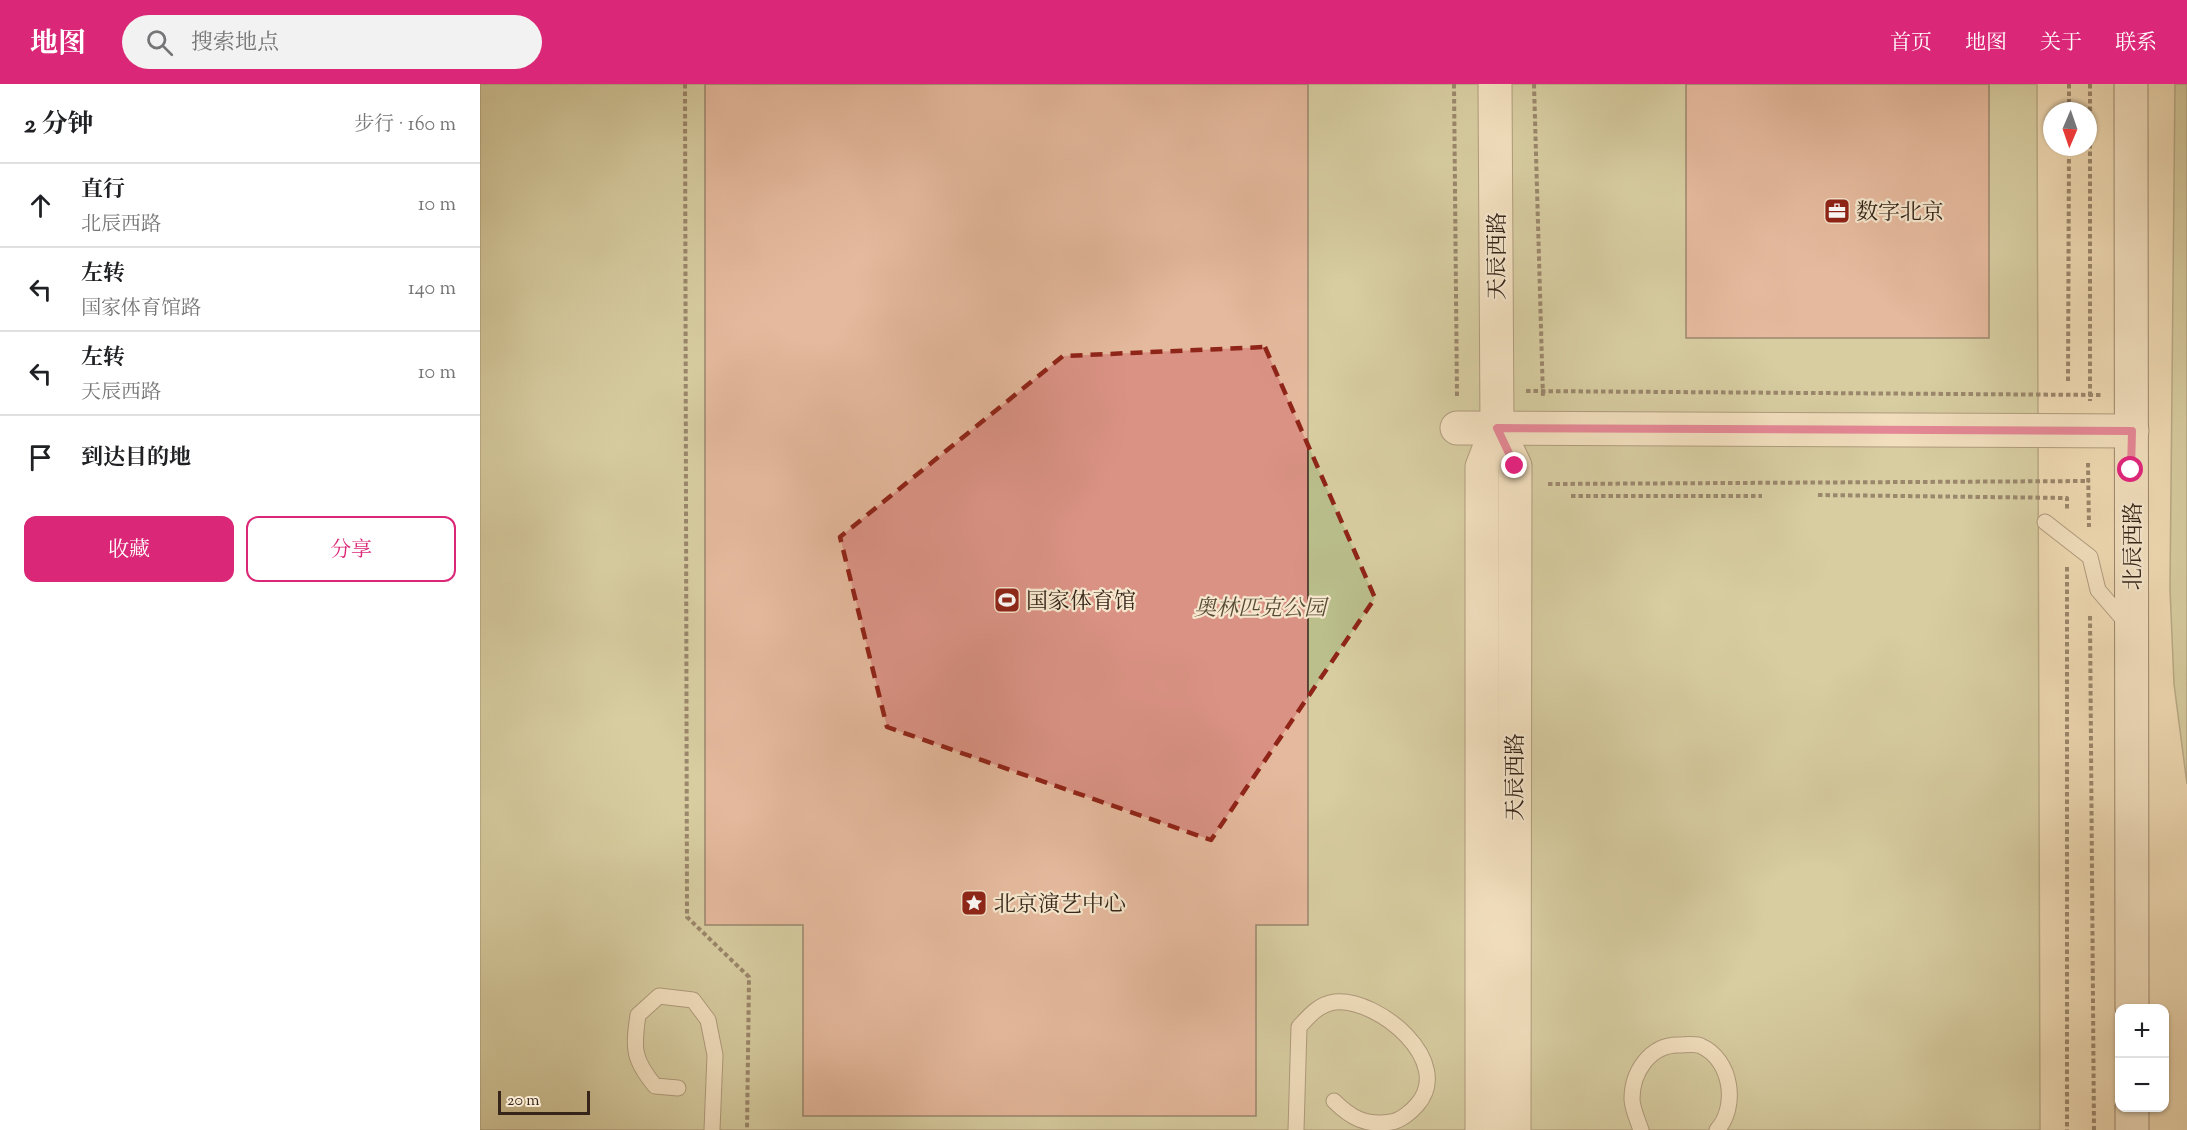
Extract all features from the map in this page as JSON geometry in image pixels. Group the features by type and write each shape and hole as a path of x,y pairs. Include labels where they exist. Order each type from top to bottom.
{"street":[{"name":"天辰西路","path":"1482,1130 1482,467 1497,428 1495,84"},
{"name":"北辰西路","path":"2132,84 2132,1004"},
{"path":"1457,428 2132,431"},
{"name":"天辰西路","path":"1497,428 1515,466 1514,1130"},
{"path":"2132,1112 2132,1130"}],"lane":[{"path":"2045,522 2090,557 2098,590 2132,630"},
{"path":"678,1088 655,1086 640,1067 634,1042 638,1014 659,996 693,1000 708,1020 715,1054 712,1130"},
{"path":"1296,1130 1299,1027 1314,1010 1335,1002 1357,1004 1402,1031 1418,1049 1428,1071 1427,1094 1412,1111 1393,1122 1369,1123 1350,1117 1334,1101"},
{"path":"1641,1130 1632,1101 1635,1078 1646,1058 1670,1045 1700,1045 1718,1059 1727,1077 1730,1101 1724,1122 1717,1130"}],"path":[{"path":"685,84 687,917 749,976 747,1130"},
{"path":"2069,84 2069,102"},
{"path":"2068,381 2069,156"},
{"path":"1456,390 2132,394"},
{"path":"1548,484 2089,481"},
{"path":"1818,495 2067,498 2067,521"},
{"path":"1572,496 1762,496"},
{"path":"2067,556 2067,1130"}],"highlighted area":[{"path":"1265,347 1375,598 1211,840 887,727 840,537 1063,356"}],"green space":[{"name":"奥林匹克公园","path":"480,84 2037,84 2040,1130 480,1130"},
{"path":"2175,84 2187,84 2187,784 2174,684 2170,589"}],"building":[{"name":"国家体育馆","path":"705,84 1308,84 1308,925 1256,925 1256,1116 803,1116 803,925 705,925"},
{"name":"数字北京","path":"1686,84 1989,84 1989,338 1686,338"}],"place":[{"name":"数字北京","path":"1837,211"},
{"name":"国家体育馆","path":"1007,600"},
{"name":"北京演艺中心","path":"974,903"}],"route":[{"path":"1515,466 1497,428 2132,431 2131,470"}]}
